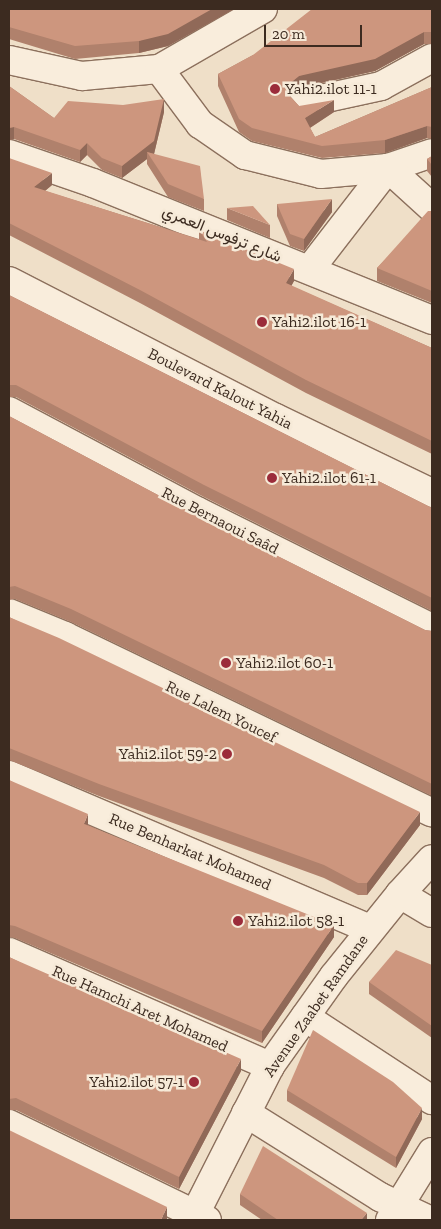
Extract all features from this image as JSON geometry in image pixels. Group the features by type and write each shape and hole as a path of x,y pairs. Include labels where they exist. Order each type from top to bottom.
{"street":[{"path":"9,60 82,76 159,69 263,9"},
{"path":"303,103 381,86 432,58"},
{"path":"159,69 200,124 245,155 321,174 388,168 432,153"},
{"name":"شارع ترفوس العمري","path":"9,154 93,183 310,268 432,320"},
{"path":"388,168 432,208"},
{"path":"310,268 388,168"},
{"name":"Boulevard Kalout Yahia","path":"9,281 276,418 432,493"},
{"name":"Rue Bernaoui Saâd","path":"9,412 197,511 432,628"},
{"name":"Rue Lalem Youcef","path":"9,613 65,636 432,813"},
{"name":"Rue Benharkat Mohamed","path":"9,775 370,929"},
{"name":"Avenue Zaabet Ramdane","path":"198,1218 246,1113 270,1066 370,929 432,859"},
{"path":"400,894 432,913"},
{"name":"Rue Hamchi Aret Mohamed","path":"9,952 270,1066"},
{"path":"305,1017 432,1100"},
{"path":"246,1113 395,1213 429,1220"},
{"path":"9,1124 198,1218"},
{"path":"395,1213 432,1152"}],"building":[{"path":"9,9 212,9 168,34 139,41 75,46 9,27"},
{"name":"Yahi2.ilot 11-1","path":"312,9 432,9 432,32 424,32 375,59 299,76 288,85 288,94 299,106 334,100 305,118 315,137 432,87 432,127 427,126 385,140 322,146 252,128 239,119 218,74 253,55"},
{"path":"9,86 54,118 68,101 123,105 164,99 154,141 122,166 102,158 87,143 80,150 14,127 9,128"},
{"path":"147,152 200,166 204,199 168,184"},
{"path":"432,156 432,165 427,159"},
{"name":"Yahi2.ilot 16-1","path":"9,158 52,173 34,187 207,242 199,230 294,269 286,283 432,348 432,441 306,380 140,290 9,223"},
{"path":"332,199 304,239 290,234 277,204"},
{"path":"253,206 270,225 227,208"},
{"path":"428,211 432,211 432,291 377,268"},
{"name":"Yahi2.ilot 61-1","path":"9,295 432,508 432,598 204,485 16,385 9,385"},
{"path":"9,416 190,512 425,630 432,631 432,784 71,609 15,586 9,587"},
{"path":"9,617 59,638 420,812 367,883 358,883 324,865 99,784 9,748"},
{"path":"9,780 88,814 84,824 334,925 262,1031 9,925"},
{"path":"396,950 432,965 432,1026 369,982"},
{"path":"9,957 241,1059 179,1177 16,1098 9,1099"},
{"path":"313,1030 393,1082 422,1108 396,1157 287,1090"},
{"path":"9,1130 167,1207 161,1220 9,1220"},
{"path":"263,1146 367,1213 361,1220 278,1220 240,1194"}],"place":[{"name":"Yahi2.ilot 11-1","path":"275,89"},
{"name":"Yahi2.ilot 16-1","path":"262,322"},
{"name":"Yahi2.ilot 61-1","path":"272,478"},
{"name":"Yahi2.ilot 60-1","path":"226,663"},
{"name":"Yahi2.ilot 59-2","path":"227,754"},
{"name":"Yahi2.ilot 58-1","path":"238,921"},
{"name":"Yahi2.ilot 57-1","path":"194,1082"}]}
